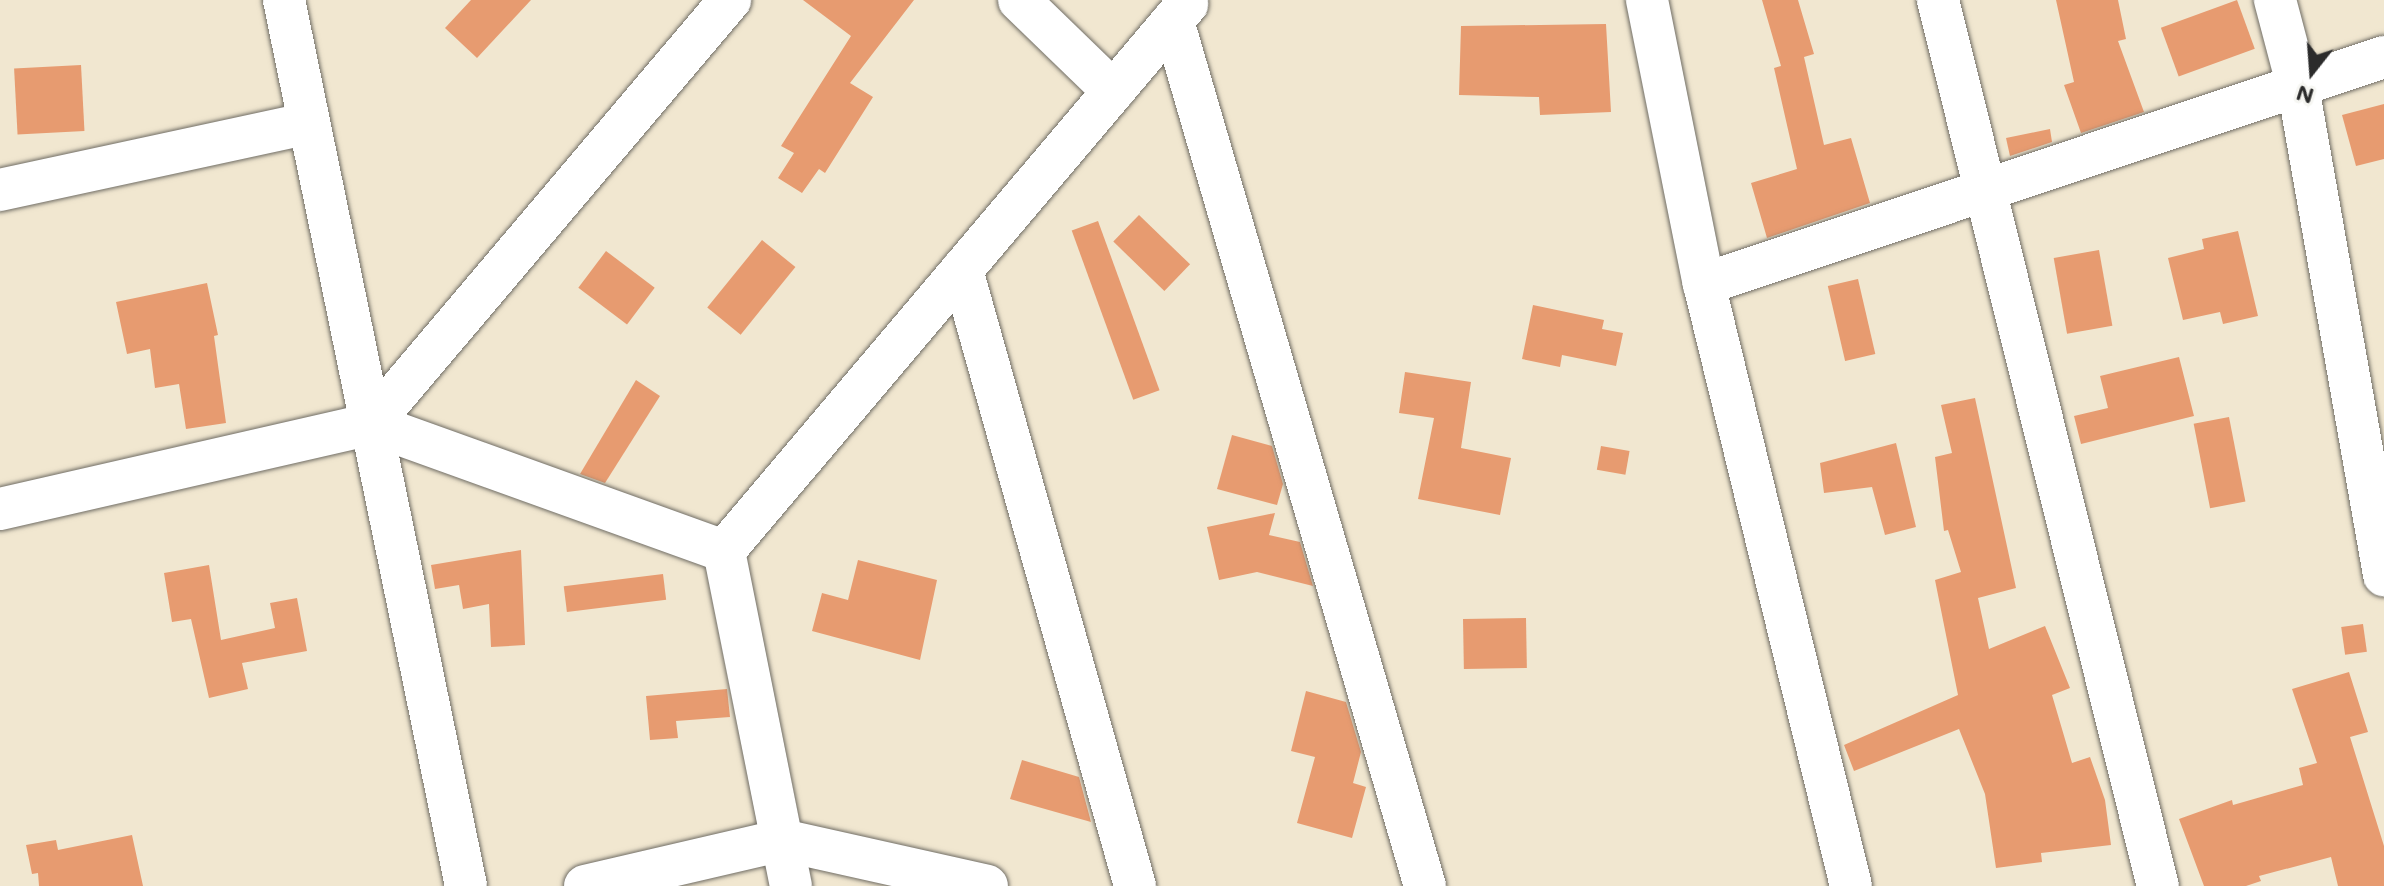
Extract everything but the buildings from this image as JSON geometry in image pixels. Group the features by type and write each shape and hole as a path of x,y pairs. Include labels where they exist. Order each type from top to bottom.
{"street":[{"path":"284,0 466,886"},
{"path":"371,424 730,0"},
{"path":"1019,0 1113,91"},
{"path":"1647,0 1704,284 1851,886"},
{"path":"1938,0 2158,886"},
{"path":"2275,0 2298,87 2384,575"},
{"path":"724,551 1182,10"},
{"path":"1182,10 1425,886"},
{"path":"1704,284 2384,57"},
{"path":"0,190 309,123"},
{"path":"962,270 1135,886"},
{"path":"0,509 371,424 724,551"},
{"path":"724,551 791,886"},
{"path":"585,886 782,840 987,886"}]}
